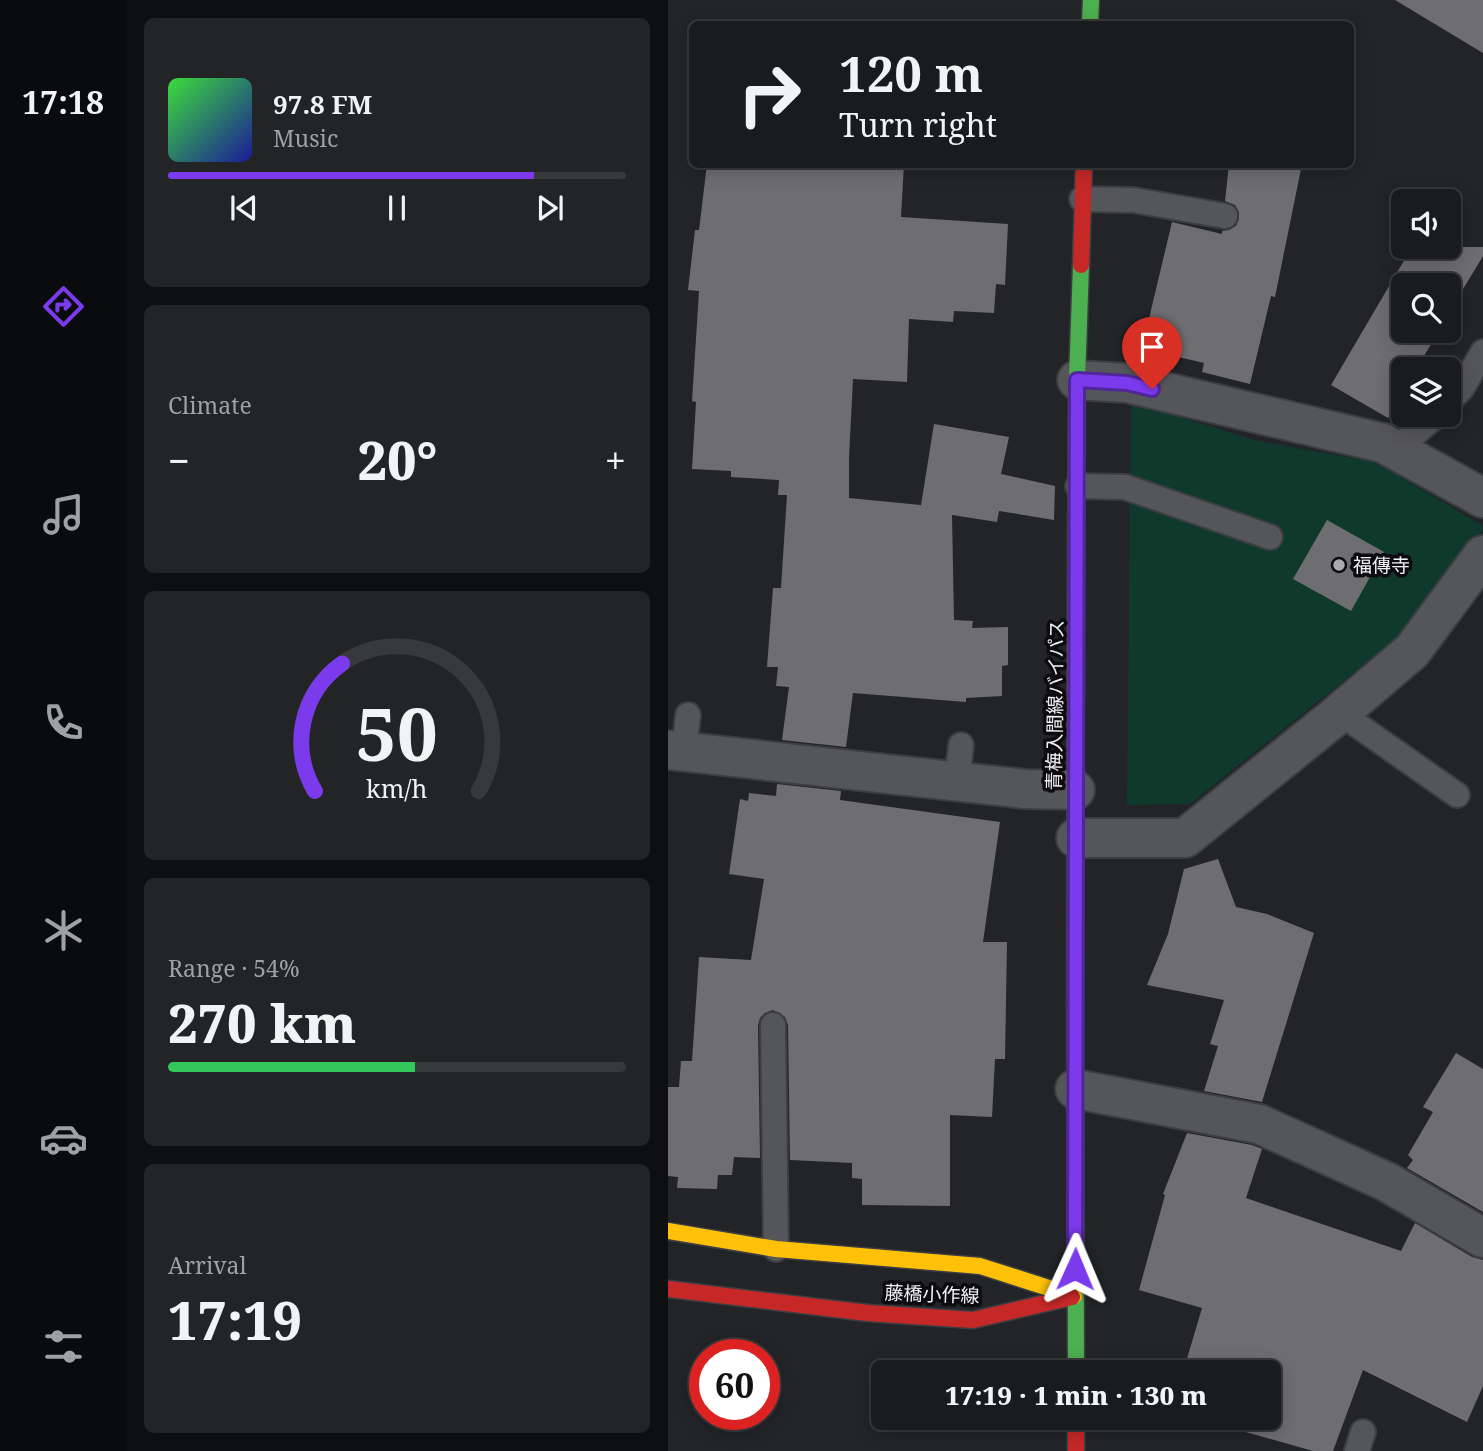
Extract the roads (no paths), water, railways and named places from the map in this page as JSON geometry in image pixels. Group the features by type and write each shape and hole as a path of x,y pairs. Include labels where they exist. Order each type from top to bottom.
{"main road":[{"path":"1090,21 1091,0"},
{"name":"青梅入間線バイパス","path":"1076,1360 1077,380 1084,168"},
{"name":"藤橋小作線","path":"668,1231 776,1249 980,1266 1074,1296"},
{"name":"藤橋小作線","path":"668,1289 805,1306 973,1320 1074,1296"},
{"path":"1076,1430 1076,1451"}],"street":[{"path":"1077,380 1127,383 1383,443 1482,498"},
{"path":"1076,838 1185,838 1412,651 1482,555"},
{"path":"680,739 959,763 1025,789 1075,790"},
{"path":"1075,1089 1260,1124 1387,1182 1482,1238"}],"lane":[{"path":"1082,199 1133,200 1225,216"},
{"path":"1461,389 1482,352"},
{"path":"1396,449 1423,427"},
{"path":"1078,486 1125,487 1270,537"},
{"path":"1340,713 1457,795"},
{"path":"772,1025 776,1249"}],"place":[{"name":"福傳寺","path":"1339,565"}]}
